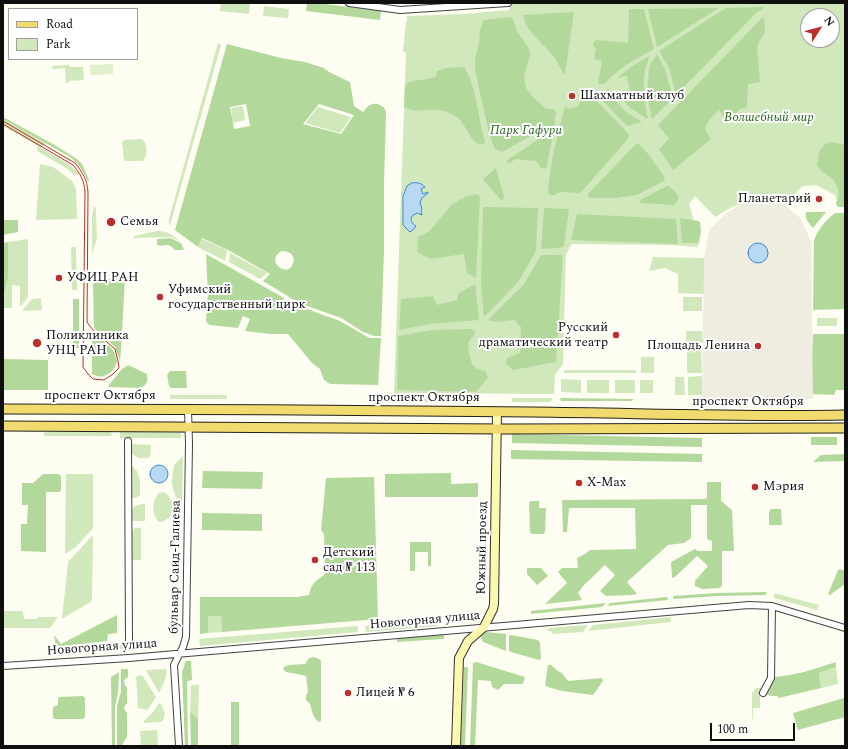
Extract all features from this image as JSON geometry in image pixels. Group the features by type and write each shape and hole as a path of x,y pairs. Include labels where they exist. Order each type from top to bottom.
{"main road":[{"name":"проспект Октября","path":"7,409 562,412 806,416 845,414"},
{"path":"7,409 7,426"},
{"path":"137,409 137,427"},
{"path":"422,429 423,411"},
{"path":"562,412 562,429"},
{"name":"проспект Октября","path":"7,426 422,429 845,428"}],"street":[{"path":"350,3 400,10 508,3"},
{"name":"бульвар Саид-Галиева","path":"179,746 174,665 186,637 188,409"},
{"name":"Южный проезд","path":"456,746 459,658 468,641 484,627 493,609 497,412"},
{"path":"128,441 129,642"},
{"name":"Новогорная улица","path":"3,666 129,658 749,605 772,606 845,628"},
{"path":"763,693 771,678 772,606"}],"green space":[{"path":"221,3 250,4 249,14 220,11"},
{"path":"307,3 381,11 380,20 306,11"},
{"name":"Парк Гафури","path":"510,3 845,3 845,205 839,206 835,195 816,185 803,186 787,201 766,199 747,201 736,205 715,217 695,196 689,204 700,242 697,247 671,245 572,244 566,254 563,364 555,375 554,394 394,393 406,53 403,51 407,16 465,14 509,10"},
{"path":"264,6 289,9 288,18 263,16"},
{"path":"763,7 763,9 757,12 676,95 669,68 659,51 726,8"},
{"path":"719,8 657,47 648,9"},
{"path":"629,9 644,9 654,49 615,73 605,84 598,84 602,61 594,59 596,49 593,45 594,42 597,40 628,43"},
{"path":"574,12 564,74 553,56 527,26 523,15"},
{"path":"512,17 518,33 531,54 524,77 526,88 545,108 556,112 554,126 550,129 539,131 502,152 495,149 489,134 475,69 475,60 480,30 484,20"},
{"path":"764,17 765,33 757,47 760,82 748,84 747,107 738,110 735,120 727,121 719,110 710,119 705,129 711,139 673,170 659,149 669,139 658,125"},
{"path":"218,43 221,45 170,225 169,219"},
{"path":"227,44 281,58 305,62 324,68 350,82 354,106 363,112 372,104 380,105 385,109 384,252 381,336 374,336 363,332 341,318 299,303 263,281 270,274 228,250 202,238 198,247 175,230","holes":["246,104 250,126 234,129 230,107","319,104 354,115 341,134 303,124","282,251 291,254 294,258 291,268 287,270 279,267 275,259"]},
{"path":"657,54 665,69 673,98 652,119 647,95 649,67"},
{"path":"650,56 644,79 644,94 648,119 630,108 618,95 630,91 627,76 617,78 632,66"},
{"path":"113,64 113,74 90,75 90,65"},
{"path":"69,65 70,67 83,67 84,80 69,81 69,83 66,83 65,68 53,69 52,66"},
{"path":"464,67 469,76 475,94 485,141 484,144 480,144 472,139 461,121 448,112 438,110 412,110 404,107 405,85 413,81 432,78 436,76 437,71 447,68"},
{"path":"608,88 612,97 626,112 642,122 627,126 600,98"},
{"path":"583,95 596,100 625,130 629,135 628,139 581,192 560,192 550,195 548,191 551,165 565,107 570,109 578,106"},
{"path":"243,106 245,120 233,123 231,108"},
{"path":"318,107 351,117 340,133 305,123"},
{"path":"3,117 77,159 82,164 89,180 88,182 81,168 70,157 3,119"},
{"path":"3,119 47,144 40,147 69,164 79,174 73,174 66,168 37,151 38,146 3,126"},
{"path":"550,134 553,135 547,166 545,169 541,168 536,161 516,159 509,163 506,161 543,136"},
{"path":"142,139 147,150 145,159 143,161 125,161 122,143 124,140"},
{"path":"832,142 845,145 845,207 838,207 836,204 839,195 834,180 821,171 817,165 819,152 825,144"},
{"path":"636,144 639,144 649,155 665,178 664,181 637,195 616,198 588,197 588,194"},
{"path":"40,164 53,167 72,181 76,189 77,219 36,220"},
{"path":"496,168 504,197 503,200 500,199 483,179"},
{"path":"669,186 678,195 677,202 674,205 641,203 640,200"},
{"path":"476,194 479,195 480,198 476,278 467,273 464,254 430,259 417,252 418,237 430,231 451,205 468,196"},
{"path":"94,206 96,208 97,239 92,254 92,216"},
{"path":"483,207 538,208 536,251 519,281 484,317 481,283"},
{"path":"544,208 569,209 564,246 560,248 541,249"},
{"path":"806,212 826,212 813,228 806,219"},
{"path":"835,213 845,213 845,309 813,310 814,241 822,226"},
{"path":"577,214 676,219 678,244 571,240"},
{"path":"680,218 700,222 701,231 699,241 697,243 682,243"},
{"path":"3,220 18,220 18,232 3,235"},
{"path":"157,231 169,233 180,241 170,237 134,238 134,236"},
{"path":"170,238 181,243 184,250 175,250 168,245 157,245 157,239"},
{"path":"28,239 28,297 20,307 20,286 12,285 12,308 3,308 3,298 8,278 8,242"},
{"path":"202,239 227,250 225,261 198,247"},
{"path":"8,242 8,278 3,298 3,243"},
{"path":"71,247 76,247 77,290 72,290"},
{"path":"230,253 267,273 260,279 229,262"},
{"path":"206,254 284,298 282,305 296,311 296,305 340,321 370,338 381,338 378,385 330,384 324,380 320,369 312,363 288,334 270,334 245,331 250,319 243,316 238,328 210,325 207,323 208,294"},
{"path":"541,255 563,255 556,362 513,370 506,364 507,358 520,353 521,327 514,320 496,322 488,320 524,284"},
{"path":"653,257 704,258 704,294 678,293 678,274 665,268 649,271"},
{"path":"125,278 120,361 115,347 94,328 93,286 94,282 99,280"},
{"path":"475,284 479,320 430,324 399,330 401,299 433,296 437,305 457,300 458,294"},
{"path":"683,297 702,297 702,311 683,311"},
{"path":"41,298 42,310 22,311 32,299"},
{"path":"73,299 79,299 79,348 73,348"},
{"path":"817,318 837,318 837,326 817,326"},
{"path":"471,329 476,332 468,343 472,363 476,368 485,371 488,377 476,392 397,390 398,336 433,330"},
{"path":"686,331 702,331 703,343 686,343"},
{"path":"92,332 111,348 117,360 113,370 107,375 100,377 92,374"},
{"path":"813,334 845,334 845,390 836,390 834,395 810,394"},
{"path":"687,348 701,348 702,373 687,373"},
{"path":"641,357 654,357 654,373 641,373"},
{"path":"3,359 48,360 48,390 3,390"},
{"path":"128,365 147,374 145,386 141,388 109,387 108,386 122,369"},
{"path":"564,370 636,370 636,373 564,373"},
{"path":"170,371 186,371 187,388 171,388 169,386 167,375"},
{"path":"702,376 702,395 688,395 688,377"},
{"path":"675,377 684,377 685,395 675,395"},
{"path":"561,379 581,380 581,393 561,392"},
{"path":"587,380 609,380 609,393 587,393"},
{"path":"615,380 635,380 635,393 615,393"},
{"path":"640,380 653,380 653,393 640,393"},
{"path":"170,395 227,395 227,399 170,399"},
{"path":"392,398 474,398 474,402 394,402"},
{"path":"512,398 552,398 551,402 512,402"},
{"path":"560,398 634,399 632,401 561,401"},
{"path":"111,432 112,436 44,436 44,433"},
{"path":"120,432 181,433 181,438 120,438"},
{"path":"512,434 702,438 702,447 512,443"},
{"path":"811,437 837,437 837,445 811,445"},
{"path":"130,444 151,445 150,457 141,458 132,454"},
{"path":"511,450 702,454 702,462 511,459"},
{"path":"845,454 845,461 813,462 821,455"},
{"path":"183,456 182,504 178,503 172,485 172,479 174,465"},
{"path":"130,466 137,471 140,481 140,495 130,499"},
{"path":"203,471 263,472 262,489 202,488"},
{"path":"451,473 451,484 478,483 478,497 385,497 385,474"},
{"path":"43,474 59,474 61,476 61,490 59,492 46,492 46,552 21,551 21,524 27,524 28,505 22,505 22,483 33,483"},
{"path":"66,474 93,474 93,528 76,547 65,554"},
{"path":"374,477 378,619 222,632 221,616 208,616 208,633 200,634 200,597 297,597 309,595 316,581 325,574 324,534 321,530 326,478"},
{"path":"707,482 721,482 721,501 732,510 734,551 722,551 722,585 720,588 702,589 695,586 695,581 708,566 697,556 675,577 672,578 671,562 695,549 698,551 712,551 712,541 707,539 707,505 691,505 691,538 684,543 668,545 627,582 637,594 606,596 600,591 615,575 605,565 583,586 578,593 582,600 545,604 567,583 558,572 562,568 578,568 577,558 590,550 636,549 635,508 569,508 567,532 563,532 562,500 703,499 707,498"},
{"path":"164,492 171,499 173,508 171,514 165,521 159,522 156,519 153,508 159,493"},
{"path":"539,501 539,508 546,508 545,532 543,534 532,534 530,532 529,502"},
{"path":"145,504 145,521 132,521 132,509 138,505"},
{"path":"771,509 781,509 782,525 769,525 769,512"},
{"path":"202,513 262,514 262,531 202,530"},
{"path":"135,528 141,528 141,560 130,560 129,533"},
{"path":"93,535 92,601 62,619 68,562"},
{"path":"410,542 431,542 431,566 428,566 428,552 415,552 415,571 410,571"},
{"path":"527,568 541,568 548,576 537,585 527,574"},
{"path":"840,569 845,571 845,584 830,595 828,594 838,570"},
{"path":"767,592 765,595 673,598 673,596 716,593"},
{"path":"774,593 819,605 817,610 774,598"},
{"path":"667,597 668,600 607,606 610,603"},
{"path":"606,603 602,607 531,614 531,611"},
{"path":"3,611 23,611 24,619 58,617 50,628 3,628"},
{"path":"117,615 117,633 108,634 107,641 56,647 54,635 61,644"},
{"path":"207,616 221,616 222,632 208,633"},
{"path":"671,617 671,622 588,631 593,625"},
{"path":"437,621 437,626 366,632 365,626"},
{"path":"588,625 583,632 552,634 551,631 547,631 547,629 550,628"},
{"path":"358,626 358,632 200,646 199,639"},
{"path":"486,632 506,634 506,651 483,642 481,637 482,634"},
{"path":"444,634 444,639 397,642 397,637"},
{"path":"511,635 538,640 540,643 541,659 539,660 511,652 509,650 509,636"},
{"path":"125,644 124,649 56,656 54,654 54,652"},
{"path":"314,657 321,660 321,721 318,722 313,715 310,704 306,700 308,691 306,676 286,672 283,669 289,665 305,664 309,658"},
{"path":"186,661 191,661 192,680 187,681 188,746 185,746 182,672"},
{"path":"476,662 525,677 523,684 504,684 498,690 492,687 491,681 478,680 475,746 470,746 473,663"},
{"path":"836,662 836,667 819,673 821,688 778,698 778,696 765,694 775,677 798,673"},
{"path":"548,665 551,665 562,673 568,681 602,678 603,681 593,695 562,691 548,687 545,685"},
{"path":"464,667 468,667 465,746 461,746"},
{"path":"836,667 838,684 821,688 819,673"},
{"path":"121,669 128,669 128,677 124,680 125,686 127,687 127,704 125,705 124,709 127,713 127,737 121,746 117,746 117,706 121,692"},
{"path":"166,669 165,678 159,693 146,670"},
{"path":"119,672 118,692 115,707 115,746 112,746 111,677"},
{"path":"142,675 156,697 147,711 145,709 138,708 136,677"},
{"path":"191,685 199,685 198,719 190,712"},
{"path":"756,688 762,689 760,694 760,708 753,708 752,719 752,693"},
{"path":"83,696 85,698 85,717 83,719 53,718 53,707 58,705 58,698"},
{"path":"844,698 845,717 798,730 793,713"},
{"path":"231,702 239,702 239,746 231,746"},
{"path":"159,703 161,704 165,714 163,720 161,722 144,723 143,722 153,712"},
{"path":"190,712 198,719 198,746 191,746"},
{"path":"157,730 158,746 141,746 140,731"}],"shaded area":[{"name":"Площадь Ленина","path":"762,200 783,203 800,218 811,241 813,399 702,402 704,258 709,231 725,214 742,204"}],"water":[{"path":"412,183 422,185 425,187 421,189 423,194 428,193 420,202 422,215 417,213 412,216 412,222 416,226 410,232 403,225 403,196 407,186"},
{"path":"754,243 762,243 768,249 768,257 762,263 754,263 748,257 748,249"},
{"path":"159,465 165,468 168,474 165,480 159,483 153,480 150,474 153,468"}],"tram line":[{"path":"3,121 75,163 86,180 88,192 87,322 93,330 115,349 119,368 104,380 93,379 83,367 85,192 83,181 73,165 3,124"}],"place":[{"name":"Шахматный клуб","path":"572,96"},
{"name":"Планетарий","path":"819,199"},
{"name":"Семья","path":"111,222"},
{"name":"УФИЦ РАН","path":"59,278"},
{"name":"Уфимский государственный цирк","path":"160,297"},
{"name":"Русский драматический театр","path":"616,335"},
{"name":"Поликлиника УНЦ РАН","path":"37,343"},
{"name":"Площадь Ленина","path":"758,346"},
{"name":"X-Max","path":"579,483"},
{"name":"Мэрия","path":"755,487"},
{"name":"Детский сад № 113","path":"315,560"},
{"name":"Лицей № 6","path":"348,693"}],"park label":[{"name":"Волшебный мир","path":"769,118"}]}
